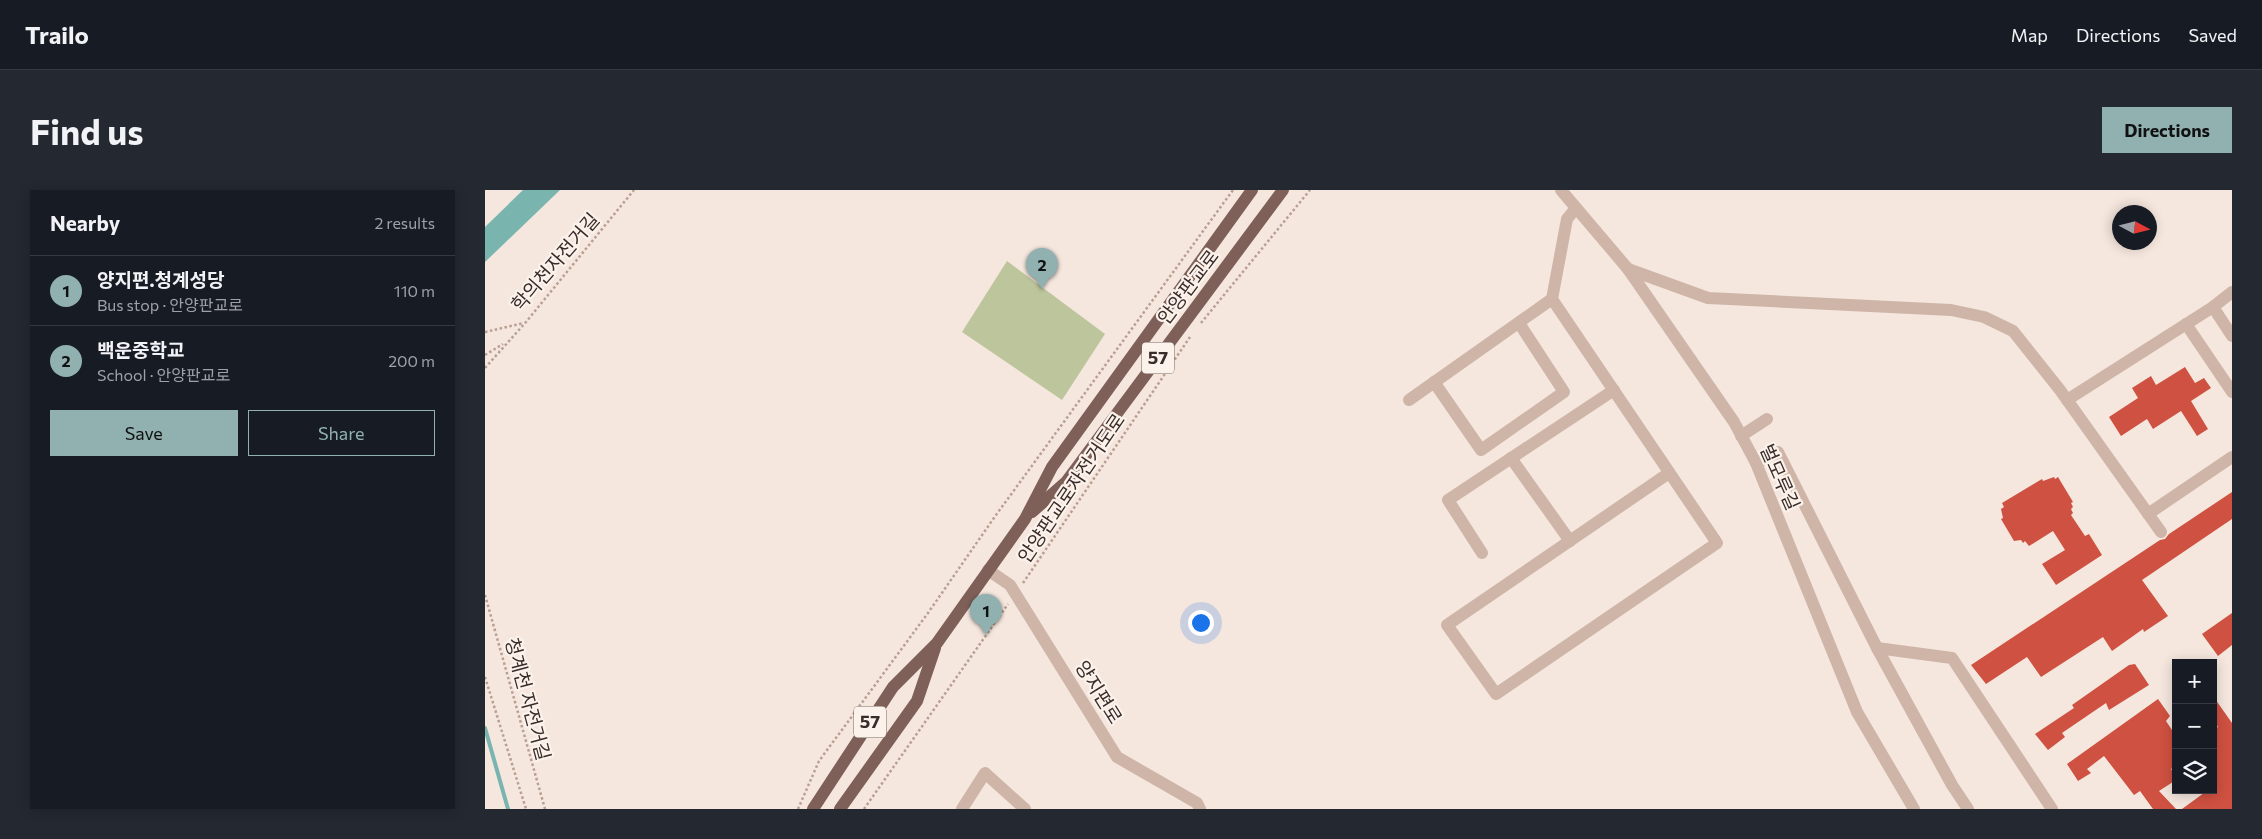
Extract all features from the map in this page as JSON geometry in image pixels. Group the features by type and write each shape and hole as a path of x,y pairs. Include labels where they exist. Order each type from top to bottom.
{"main road":[{"name":"안양판교로","path":"813,809 893,687 937,643 1025,519 1052,468 1252,190"},
{"name":"안양판교로","path":"1025,519 1066,482 1283,190"},
{"name":"안양판교로","path":"840,809 917,701 937,643"}],"street":[{"name":"벌모루길","path":"1561,190 1628,269 1734,422 1756,463 1857,712 1914,809"},
{"path":"1409,400 1552,299 1567,219 1577,208"},
{"path":"1628,269 1707,298 1951,310 1984,317 2013,331 2067,400 2161,532"},
{"path":"2067,400 2213,307 2232,292"},
{"path":"1552,299 1613,390 1669,472 1717,543 1497,694 1447,625 1669,472"},
{"path":"2213,307 2232,336"},
{"path":"1434,382 1481,450 1563,392 1519,323"},
{"path":"2186,324 2232,392"},
{"path":"1482,554 1448,500 1613,390"},
{"path":"1741,436 1767,419"},
{"path":"1756,463 1779,452 1877,648 1952,785 1969,809"},
{"path":"2148,514 2232,457"},
{"path":"1511,458 1570,541"},
{"name":"양지편로","path":"988,570 1010,585 1117,756 1197,803 1199,809"},
{"path":"1877,648 1952,658 2052,809"},
{"path":"962,809 985,773 1025,809"}],"path":[{"name":"학의천자전거길","path":"485,332 525,322 634,190"},
{"path":"798,809 819,761 1233,190"},
{"name":"안양판교로자전거도로","path":"864,809 1015,594 1195,330 1310,190"},
{"path":"485,368 525,322"},
{"path":"485,355 507,342"},
{"name":"청계천 자전거길","path":"485,595 545,809"},
{"path":"485,677 526,809"}],"green space":[{"path":"1007,261 1105,334 1062,400 962,332"}],"water":[{"path":"523,190 560,190 485,262 485,227"}],"building":[{"path":"2185,367 2195,383 2204,378 2211,388 2191,401 2208,429 2197,436 2181,411 2153,429 2147,419 2121,436 2109,417 2138,398 2132,388 2151,376 2156,385"},
{"path":"2054,477 2055,479 2058,477 2073,502 2071,503 2073,513 2071,515 2085,536 2089,534 2102,555 2056,585 2042,564 2065,550 2053,531 2029,546 2025,541 2023,543 2021,540 2014,541 2001,519 2003,518 2001,509 2004,507 2002,503 2042,479 2043,481"},
{"path":"2232,492 2232,519 2142,580 2168,616 2144,632 2143,629 2112,651 2103,637 2041,677 2027,657 1986,684 1971,665 2160,540 2165,539 2169,534"},
{"path":"2232,613 2232,645 2218,656 2202,634"},
{"path":"2135,664 2149,685 2109,710 2106,703 2062,733 2065,737 2048,750 2035,734 2074,708 2072,705 2129,665"},
{"path":"2158,699 2170,716 2166,721 2172,730 2172,783 2159,791 2176,809 2153,809 2140,791 2134,795 2104,756 2087,769 2091,773 2078,781 2067,764"},
{"path":"2217,702 2232,723 2232,809 2182,809 2203,794 2217,794"}],"waterway":[{"path":"485,728 508,809"}],"place":[{"name":"백운중학교","path":"1042,289"},
{"name":"양지편.청계성당","path":"986,635"}]}
